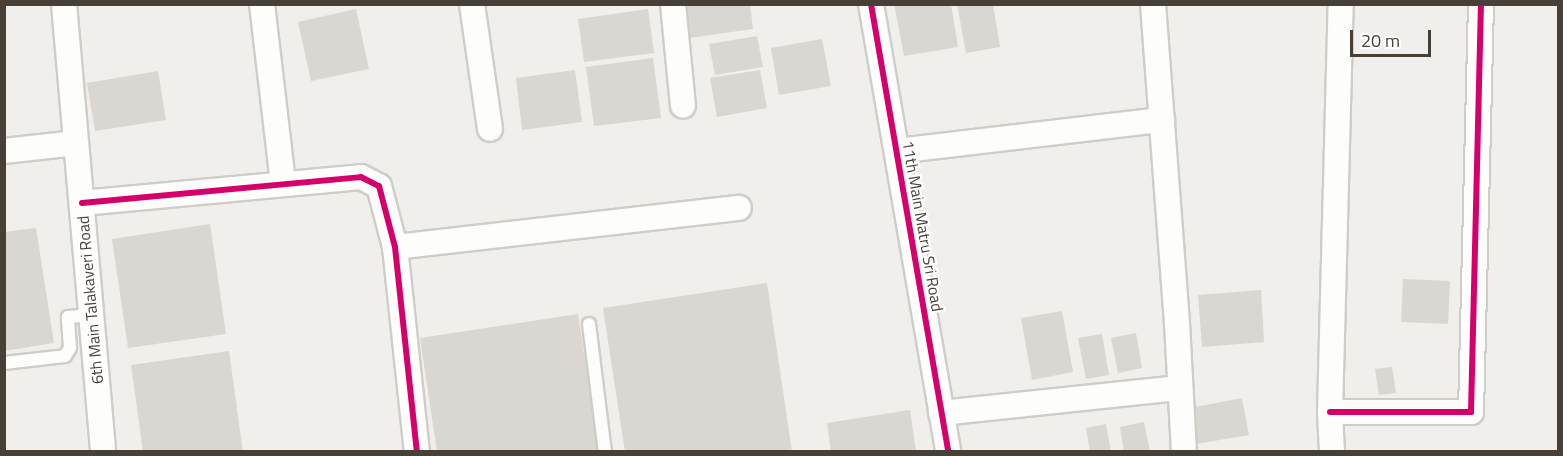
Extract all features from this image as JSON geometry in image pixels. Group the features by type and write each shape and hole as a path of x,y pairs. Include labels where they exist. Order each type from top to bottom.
{"street":[{"name":"6th Main Talakaveri Road","path":"64,4 103,452"},
{"path":"262,4 283,184"},
{"path":"472,4 490,129"},
{"path":"673,4 683,106"},
{"name":"11th Main Matru Sri Road","path":"871,4 948,452"},
{"path":"1153,4 1184,452"},
{"path":"1332,452 1330,412 1341,4"},
{"path":"1330,412 1472,412 1481,4"},
{"path":"897,151 1162,120"},
{"path":"4,151 76,143"},
{"path":"82,203 361,177 379,186 395,247 417,452"},
{"path":"395,247 739,208"},
{"path":"941,413 1180,388"}],"lane":[{"path":"4,363 65,356 70,348 68,317 91,315"},
{"path":"589,324 605,452"}],"building":[{"path":"685,4 750,4 753,29 689,38"},
{"path":"894,4 951,4 958,47 904,56"},
{"path":"957,4 993,4 1000,47 966,53"},
{"path":"356,9 369,69 311,81 298,22"},
{"path":"648,9 654,53 584,62 578,19"},
{"path":"757,36 763,67 715,75 709,44"},
{"path":"822,39 831,86 779,95 771,48"},
{"path":"653,58 661,118 594,126 586,67"},
{"path":"575,70 582,122 522,130 516,78"},
{"path":"760,70 767,108 717,117 710,78"},
{"path":"158,71 166,120 95,131 87,83"},
{"path":"210,224 226,334 128,348 112,239"},
{"path":"36,228 54,343 4,351 4,232"},
{"path":"1403,279 1450,281 1448,324 1401,322"},
{"path":"767,283 792,452 625,452 603,308"},
{"path":"1261,290 1264,342 1202,347 1198,295"},
{"path":"1062,311 1073,372 1032,380 1021,318"},
{"path":"578,314 599,452 437,452 420,338"},
{"path":"1136,333 1142,368 1118,373 1111,338"},
{"path":"1102,334 1109,375 1086,379 1078,338"},
{"path":"229,351 243,452 143,452 131,365"},
{"path":"1392,367 1396,393 1379,395 1375,369"},
{"path":"1242,398 1249,435 1196,444 1190,408"},
{"path":"910,410 916,452 831,452 827,423"},
{"path":"1144,422 1150,452 1124,452 1120,427"},
{"path":"1106,424 1111,452 1090,452 1086,428"}],"cycle path":[{"path":"871,4 948,452"},
{"path":"1330,412 1471,412 1481,4"},
{"path":"82,203 361,177 379,186 395,247 417,452"}]}
